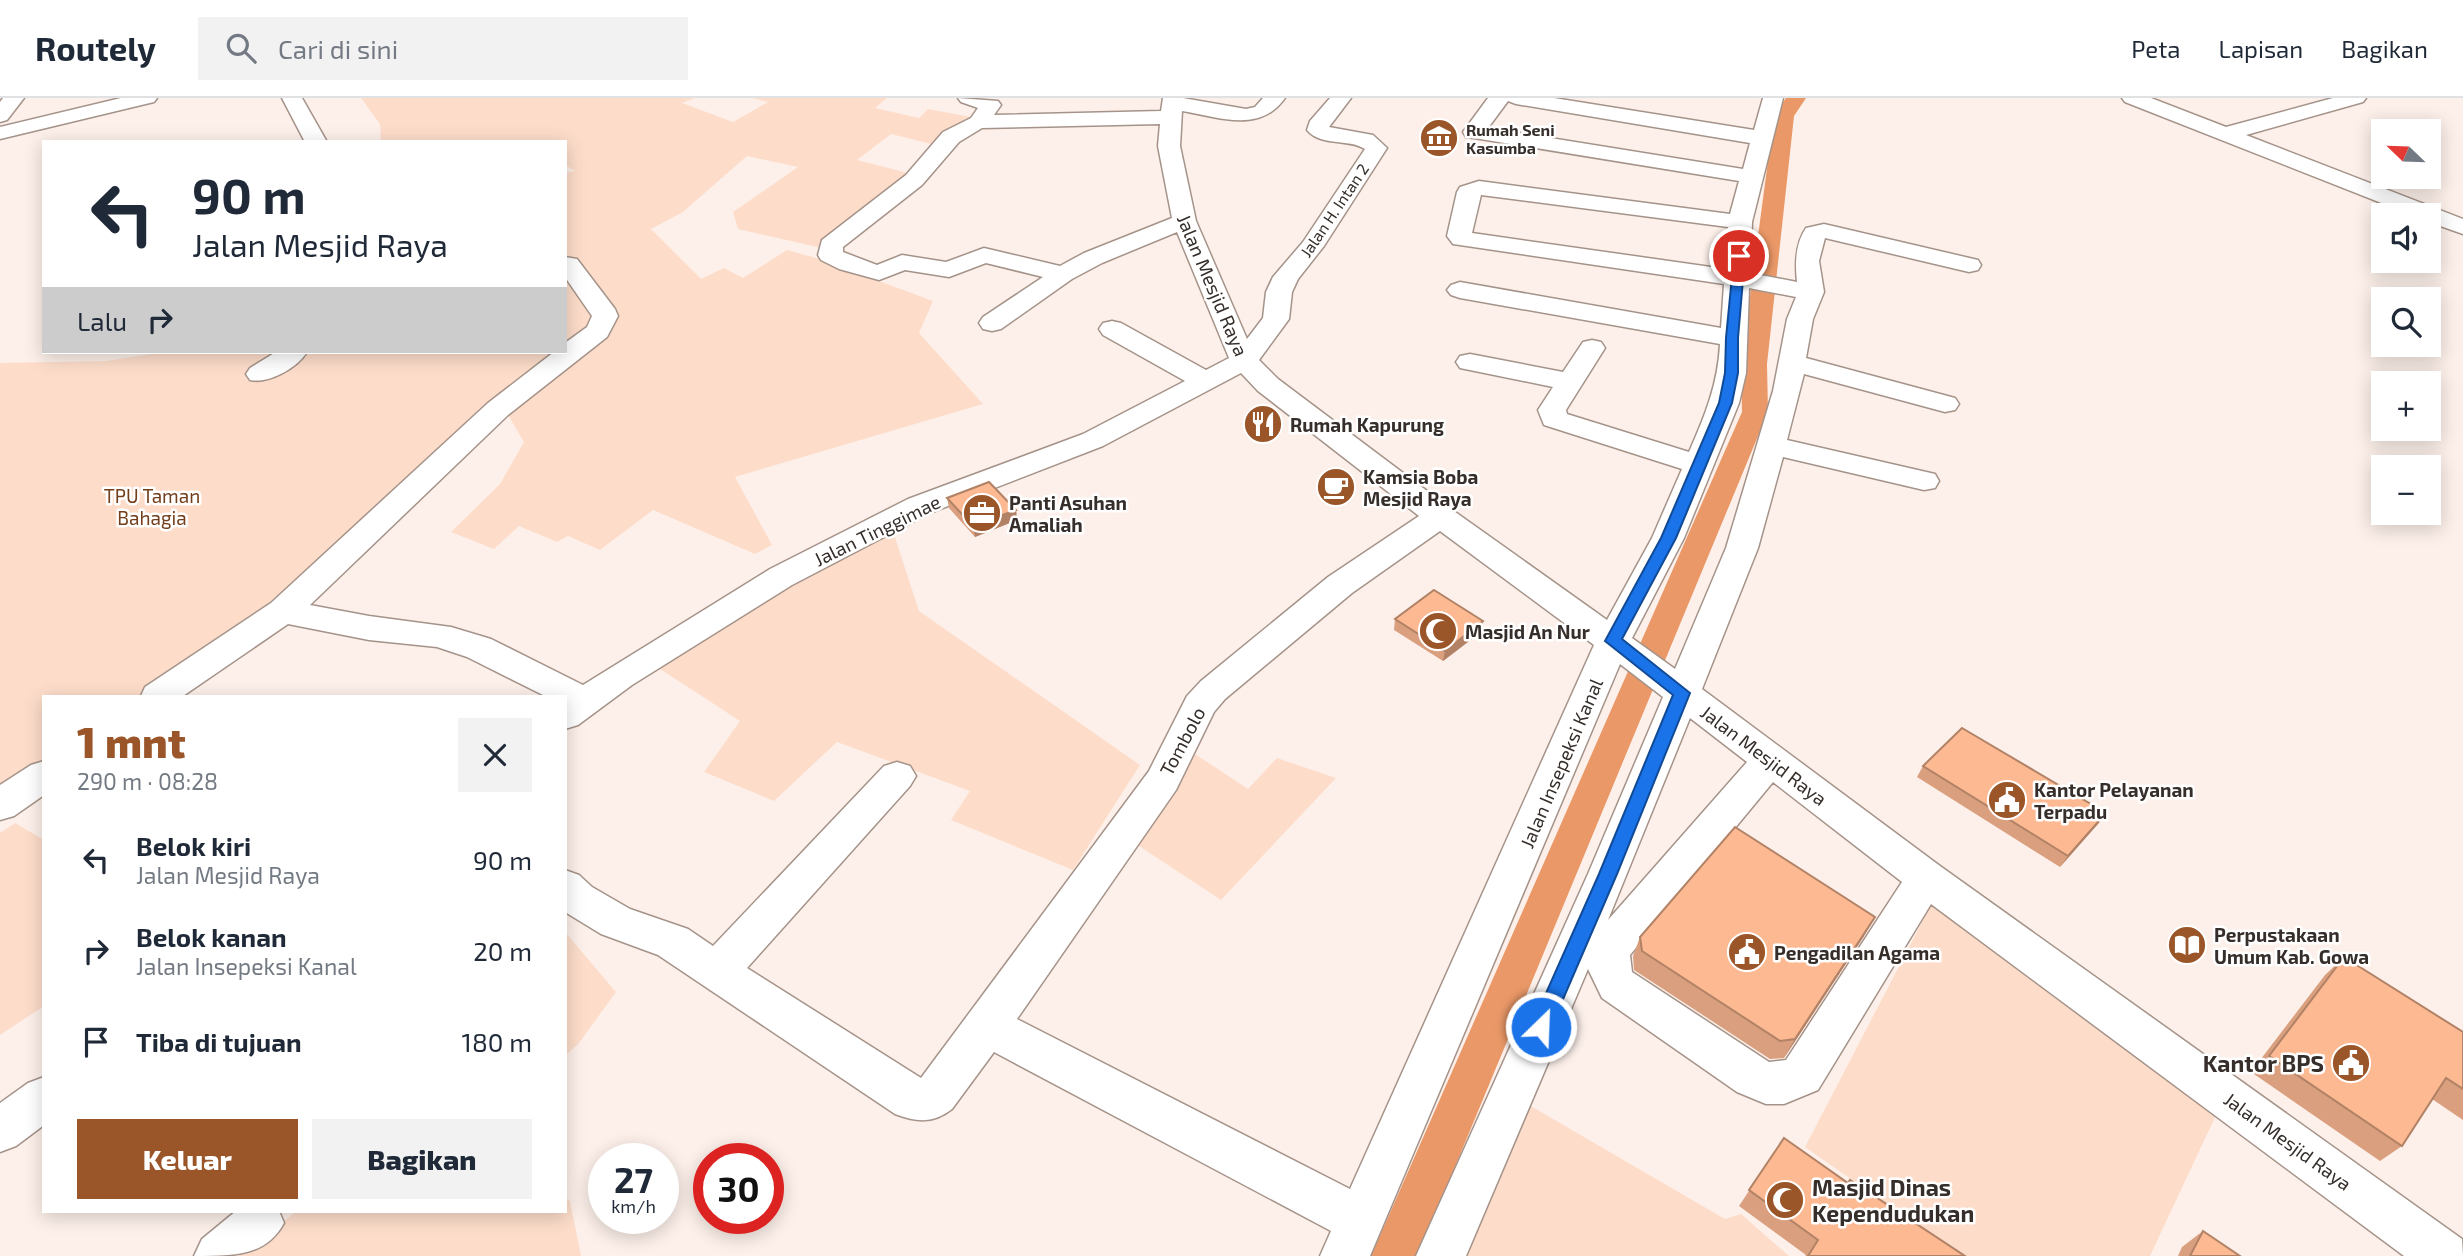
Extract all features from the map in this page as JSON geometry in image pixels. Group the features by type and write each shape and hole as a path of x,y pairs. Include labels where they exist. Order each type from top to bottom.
{"street":[{"path":"0,116 14,98"},
{"path":"0,133 146,98"},
{"path":"292,98 315,140"},
{"path":"968,98 991,105 978,121 950,138 914,180 831,245 830,255 848,264 879,273 902,262 949,270 984,256 1063,274"},
{"path":"978,121 1172,106 1247,116 1259,113 1275,98"},
{"name":"Jalan H. Intan 2","path":"1244,361 1276,320 1279,292 1286,277 1312,246 1376,148 1370,141 1326,134 1318,130 1341,98"},
{"path":"1499,98 1474,132 1754,177"},
{"path":"1516,98 1762,138"},
{"path":"1748,98 1772,100"},
{"path":"2132,98 2402,203"},
{"path":"2226,134 2356,98"},
{"name":"Jalan Insepeksi Kanal","path":"1353,1238 1668,538 1725,403 1732,373 1732,338 1749,280 1740,222 1754,177 1772,100"},
{"name":"Jalan Mesjid Raya","path":"1172,106 1172,166 1184,220 1217,305 1244,361 1268,385 1440,516 1618,644 1926,878 2445,1256"},
{"path":"1740,222 1479,188 1468,192 1459,236 1462,239 1749,280 1806,291"},
{"path":"2441,204 2452,201"},
{"path":"2441,218 2463,227"},
{"path":"992,323 1063,274 1133,239 1184,220"},
{"path":"1441,1256 1608,874 1679,690 1742,548 1794,363 1806,291 1811,236 1818,231 1969,265"},
{"path":"159,695 283,611 498,409 598,331 605,316 602,309 568,264"},
{"path":"1460,290 1732,338"},
{"path":"1112,328 1205,382"},
{"path":"1592,348 1552,410 1553,419 1699,465"},
{"path":"260,374 292,354"},
{"name":"Jalan Tinggimae","path":"575,709 620,676 781,577 919,506 1093,440 1244,361"},
{"path":"1470,362 1570,382"},
{"path":"1794,363 1945,404"},
{"path":"1771,444 1924,481"},
{"name":"Tombolo","path":"717,971 911,1099 928,1100 936,1094 987,1026 1163,779 1200,705 1213,690 1340,585 1440,516"},
{"path":"283,611 369,628 439,635 479,648 553,695"},
{"path":"1770,760 1610,948 1607,963 1610,976 1617,985 1753,1077 1767,1084 1791,1082 1802,1075 1926,878"},
{"path":"0,805 42,776"},
{"path":"567,889 578,899 616,922 673,942 717,971 897,776"},
{"path":"987,1026 1168,1118 1353,1238"},
{"path":"0,1130 42,1099"},
{"path":"219,1256 260,1223"}],"green space":[{"name":"TPU Taman Bahagia","path":"361,98 695,98 682,103 733,122 768,102 752,98 887,98 875,108 919,118 928,109 971,117 935,145 891,134 857,160 912,174 822,248 738,229 733,212 798,167 747,156 683,212 651,229 701,279 724,268 743,278 787,250 820,259 933,301 919,333 983,404 735,477 772,545 755,554 653,510 600,550 568,536 557,542 519,526 494,549 451,532 500,484 524,442 505,410 227,640 150,695 42,695 42,773 0,803 0,363 106,361 151,354 567,354 567,173 575,171 567,166 567,140 381,140 380,124"},
{"path":"893,531 919,611 1140,765 1073,870 951,820 970,791 837,742 774,801 704,772 740,721 657,667 778,589"},
{"path":"1192,752 1248,789 1277,758 1336,778 1221,900 1133,842"},
{"path":"15,823 42,839 42,1007 0,1035 0,833"},
{"path":"1933,901 2217,1113 2150,1256 1961,1256 1805,1147"},
{"path":"567,934 616,992 579,1043 567,1054"},
{"path":"1529,1105 1725,1219 1741,1214 1789,1256 1464,1256"},
{"path":"567,1199 570,1201 581,1256 238,1256 294,1213 567,1213"}],"building":[{"name":"Panti Asuhan Amaliah","path":"989,482 1016,510 973,526 947,498"},
{"name":"Masjid An Nur","path":"1434,590 1483,621 1445,651 1395,619"},
{"name":"Kantor Pelayanan Terpadu","path":"1962,728 2106,813 2068,856 1923,766"},
{"name":"Pengadilan Agama","path":"1735,827 1875,917 1795,1039 1780,1041 1642,951 1640,937"},
{"name":"Kantor BPS","path":"2344,957 2463,1032 2463,1089 2446,1078 2402,1146 2269,1056"},
{"path":"1784,1138 1848,1183 1850,1180 1965,1256 1808,1256 1818,1240 1749,1190"},
{"path":"2203,1231 2240,1256 2190,1256"}],"waterway":[{"path":"1394,1256 1755,412 1754,364 1784,116 1796,98"}],"place":[{"name":"Rumah Seni Kasumba","path":"1439,138"},
{"name":"Rumah Kapurung","path":"1263,424"},
{"name":"Kamsia Boba Mesjid Raya","path":"1336,487"},
{"name":"Panti Asuhan Amaliah","path":"982,513"},
{"name":"Masjid An Nur","path":"1438,631"},
{"name":"Kantor Pelayanan Terpadu","path":"2007,800"},
{"name":"Perpustakaan Umum Kab. Gowa","path":"2187,945"},
{"name":"Pengadilan Agama","path":"1747,952"},
{"name":"Kantor BPS","path":"2351,1063"},
{"name":"Masjid Dinas Kependudukan","path":"1785,1200"}],"route":[{"path":"1541,1027 1608,874 1682,693 1613,641 1668,538 1725,403 1732,373 1739,256"}]}
